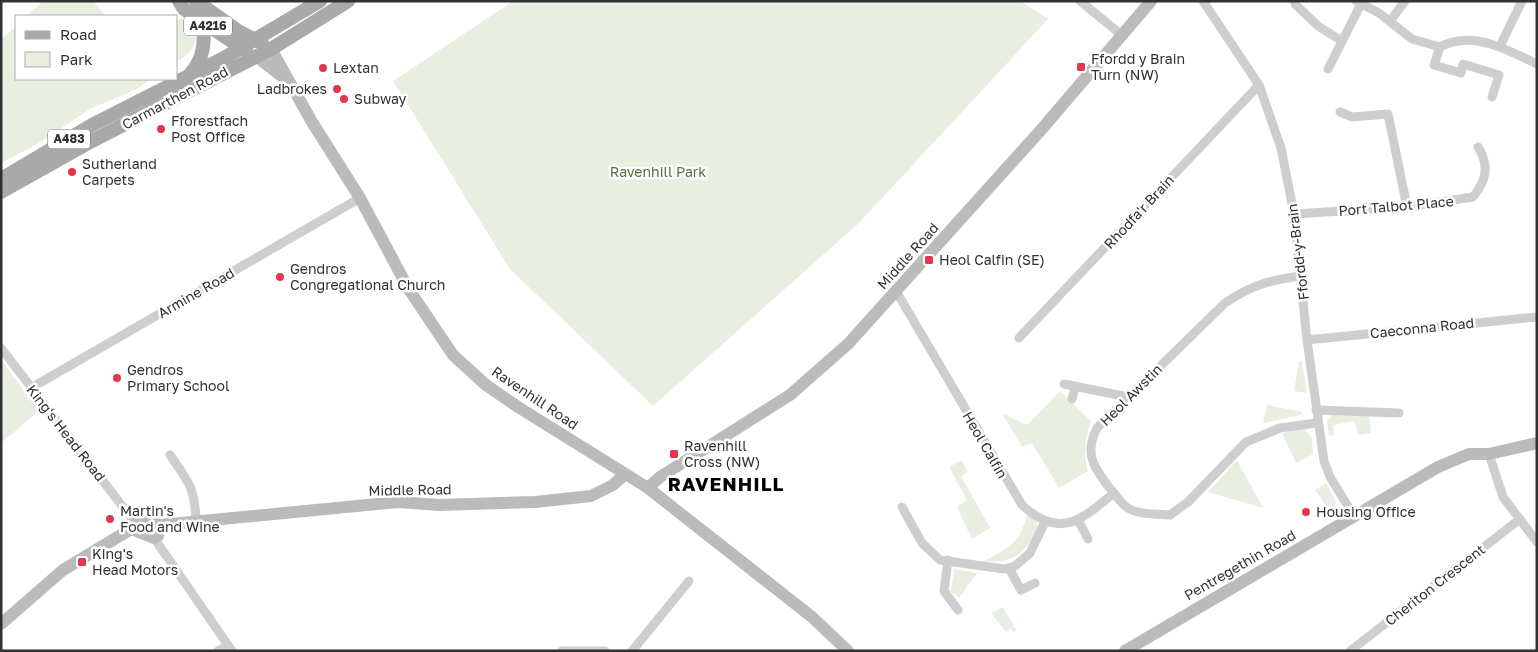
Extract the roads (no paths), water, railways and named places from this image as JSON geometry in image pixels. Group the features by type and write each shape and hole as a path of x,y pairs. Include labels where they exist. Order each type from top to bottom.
{"main road":[{"name":"A4216","path":"179,1 184,9 208,12 256,40"},
{"name":"A4216","path":"196,1 241,48"},
{"name":"Carmarthen Road","path":"1,179 92,125 256,40 320,1"},
{"name":"Carmarthen Road","path":"1,192 92,141 271,48 348,1"},
{"path":"187,77 198,65 203,53 208,12"},
{"path":"256,40 271,48"},
{"path":"241,48 256,56"}],"street":[{"path":"1080,1 1123,36"},
{"name":"Middle Road","path":"648,488 660,478 790,395 848,344 1123,36 1151,1"},
{"name":"Ffordd-y-Brain","path":"1203,1 1259,85 1281,148 1294,214 1317,423 1324,461 1330,477 1354,516"},
{"path":"1390,22 1405,1"},
{"path":"1500,46 1522,1"},
{"path":"1328,69 1358,3 1412,38 1440,47"},
{"path":"1295,4 1318,26 1342,41"},
{"path":"1492,97 1499,75 1463,64 1461,73 1434,64 1440,47 1450,42 1468,40 1500,46 1537,64"},
{"name":"Ravenhill Road","path":"271,48 360,198 408,288 453,355 486,385 518,407 648,488 812,617 848,651"},
{"name":"Ravenhill Road","path":"256,56 274,69 294,88"},
{"name":"Rhodfa'r Brain","path":"1020,338 1259,85"},
{"path":"1340,112 1352,117 1388,114 1407,207"},
{"name":"Port Talbot Place","path":"1294,214 1407,207 1472,197 1482,186 1486,174 1485,157 1478,147"},
{"name":"Armine Road","path":"31,388 360,198"},
{"name":"Heol Awstin","path":"1301,276 1268,280 1246,289 1225,303 1097,428 1092,439 1090,454 1094,467 1128,508 1142,513 1170,515 1188,502 1246,442 1280,428 1317,423"},
{"name":"Heol Calfin","path":"896,291 1014,493 1022,505 1045,522"},
{"name":"Caeconna Road","path":"1307,340 1537,317"},
{"name":"King's Head Road","path":"1,348 132,523"},
{"path":"1064,384 1128,397"},
{"path":"1072,399 1075,387"},
{"path":"1316,410 1399,413"},
{"name":"Pentregethin Road","path":"1125,651 1438,467 1469,454 1490,454 1537,443"},
{"path":"1490,454 1503,497 1537,542"},
{"path":"170,455 191,484 196,501 196,521"},
{"name":"Middle Road","path":"160,525 398,502 439,505 544,501 591,496 613,485 625,474"},
{"path":"902,507 922,543 940,560 1004,569 1016,566 1030,553 1045,522 1078,520 1114,493"},
{"name":"Cheriton Crescent","path":"1350,651 1520,519"},
{"path":"1078,520 1088,539"},
{"path":"132,523 154,538 230,648 218,651"},
{"path":"1,624 63,570 132,523 160,525 158,536 154,538"},
{"path":"948,560 944,591 958,610"},
{"path":"1009,568 1021,590 1035,583"},
{"path":"632,651 689,581"},
{"path":"562,651 604,651"}],"place":[{"name":"Ffordd y Brain Turn (NW)","path":"1081,67"},
{"name":"Lextan","path":"323,68"},
{"name":"Ladbrokes","path":"337,89"},
{"name":"Subway","path":"344,99"},
{"name":"Fforestfach Post Office","path":"161,129"},
{"name":"Sutherland Carpets","path":"72,172"},
{"name":"Heol Calfin (SE)","path":"929,260"},
{"name":"Gendros Congregational Church","path":"280,277"},
{"name":"Gendros Primary School","path":"117,378"},
{"name":"Ravenhill Cross (NW)","path":"674,454"},
{"name":"Housing Office","path":"1306,512"},
{"name":"Martin's Food and Wine","path":"110,519"},
{"name":"King's Head Motors","path":"82,562"}],"district":[{"name":"RAVENHILL","path":"726,484"}],"park label":[{"name":"Ravenhill Park","path":"658,172"}]}
